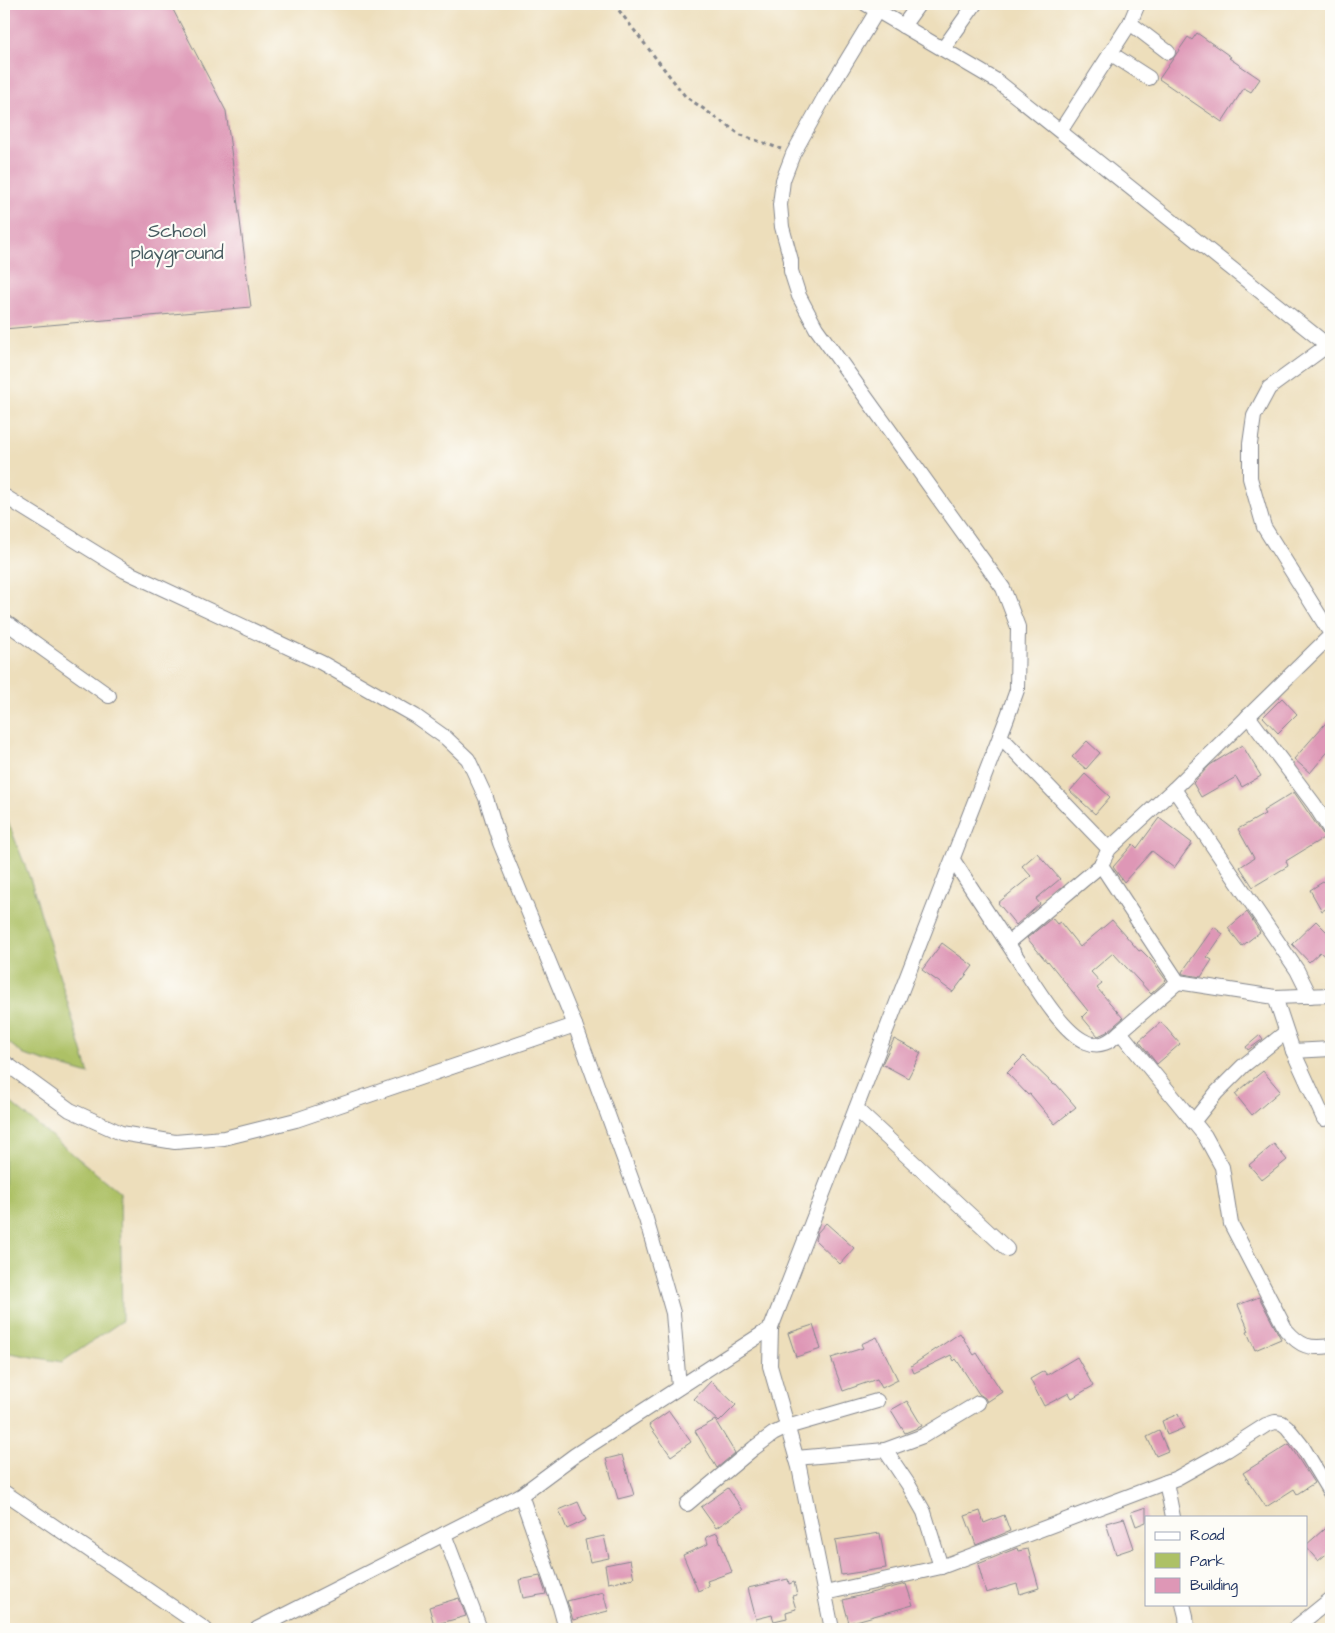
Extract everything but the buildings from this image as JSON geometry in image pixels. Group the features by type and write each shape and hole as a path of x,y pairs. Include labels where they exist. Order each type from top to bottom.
{"street":[{"path":"903,26 919,4"},
{"path":"943,49 975,4"},
{"path":"1061,130 1130,22 1138,4"},
{"path":"832,1629 796,1458 770,1366 771,1328 1017,690 1018,627 1003,588 816,328 799,296 790,272 790,260 782,227 780,205 783,180 793,154 871,7 997,81 1061,130 1330,347 1269,388 1254,416 1250,444 1250,478 1264,527 1331,634 1174,789 1109,849 1101,865 1008,943"},
{"path":"1130,22 1168,52"},
{"path":"1110,53 1149,78"},
{"path":"4,496 125,571 322,663 415,716 446,738 468,759 486,798 500,843 575,1025 646,1219 674,1313 679,1387"},
{"path":"4,621 109,696"},
{"path":"1248,716 1314,804 1331,831"},
{"path":"1000,736 1109,849"},
{"path":"1174,789 1297,970 1310,996"},
{"path":"953,860 1050,1008 1074,1035 1086,1042 1103,1044 1112,1040 1178,982"},
{"path":"1101,865 1178,982 1275,997 1331,995"},
{"path":"1275,997 1293,1051 1324,1119"},
{"path":"4,1062 70,1110 121,1133 175,1142 224,1138 296,1120 575,1025"},
{"path":"1120,1032 1205,1136 1222,1167 1231,1224 1286,1330 1295,1341 1304,1346 1316,1348 1331,1346"},
{"path":"1193,1122 1217,1092 1243,1066 1286,1032"},
{"path":"1293,1051 1331,1049"},
{"path":"856,1109 1007,1249"},
{"path":"257,1629 521,1495 575,1455 771,1328"},
{"path":"688,1504 773,1434 788,1427 877,1401"},
{"path":"796,1458 885,1450 923,1436 978,1403"},
{"path":"825,1593 941,1567 1177,1478 1227,1450 1266,1425 1275,1422 1287,1427 1302,1446 1331,1494"},
{"path":"885,1450 924,1512 941,1567"},
{"path":"1166,1482 1173,1516"},
{"path":"4,1492 204,1629"},
{"path":"521,1495 566,1629"},
{"path":"444,1534 480,1629"},
{"path":"1294,1629 1331,1599"},
{"path":"1184,1606 1187,1629"}],"path":[{"path":"614,4 685,96 741,135 793,154"}],"green space":[{"path":"4,811 31,881 89,1074 24,1055 4,1039"},
{"path":"4,1097 120,1193 122,1321 62,1362 4,1352"}],"park label":[{"name":"School playground","path":"177,242"}]}
